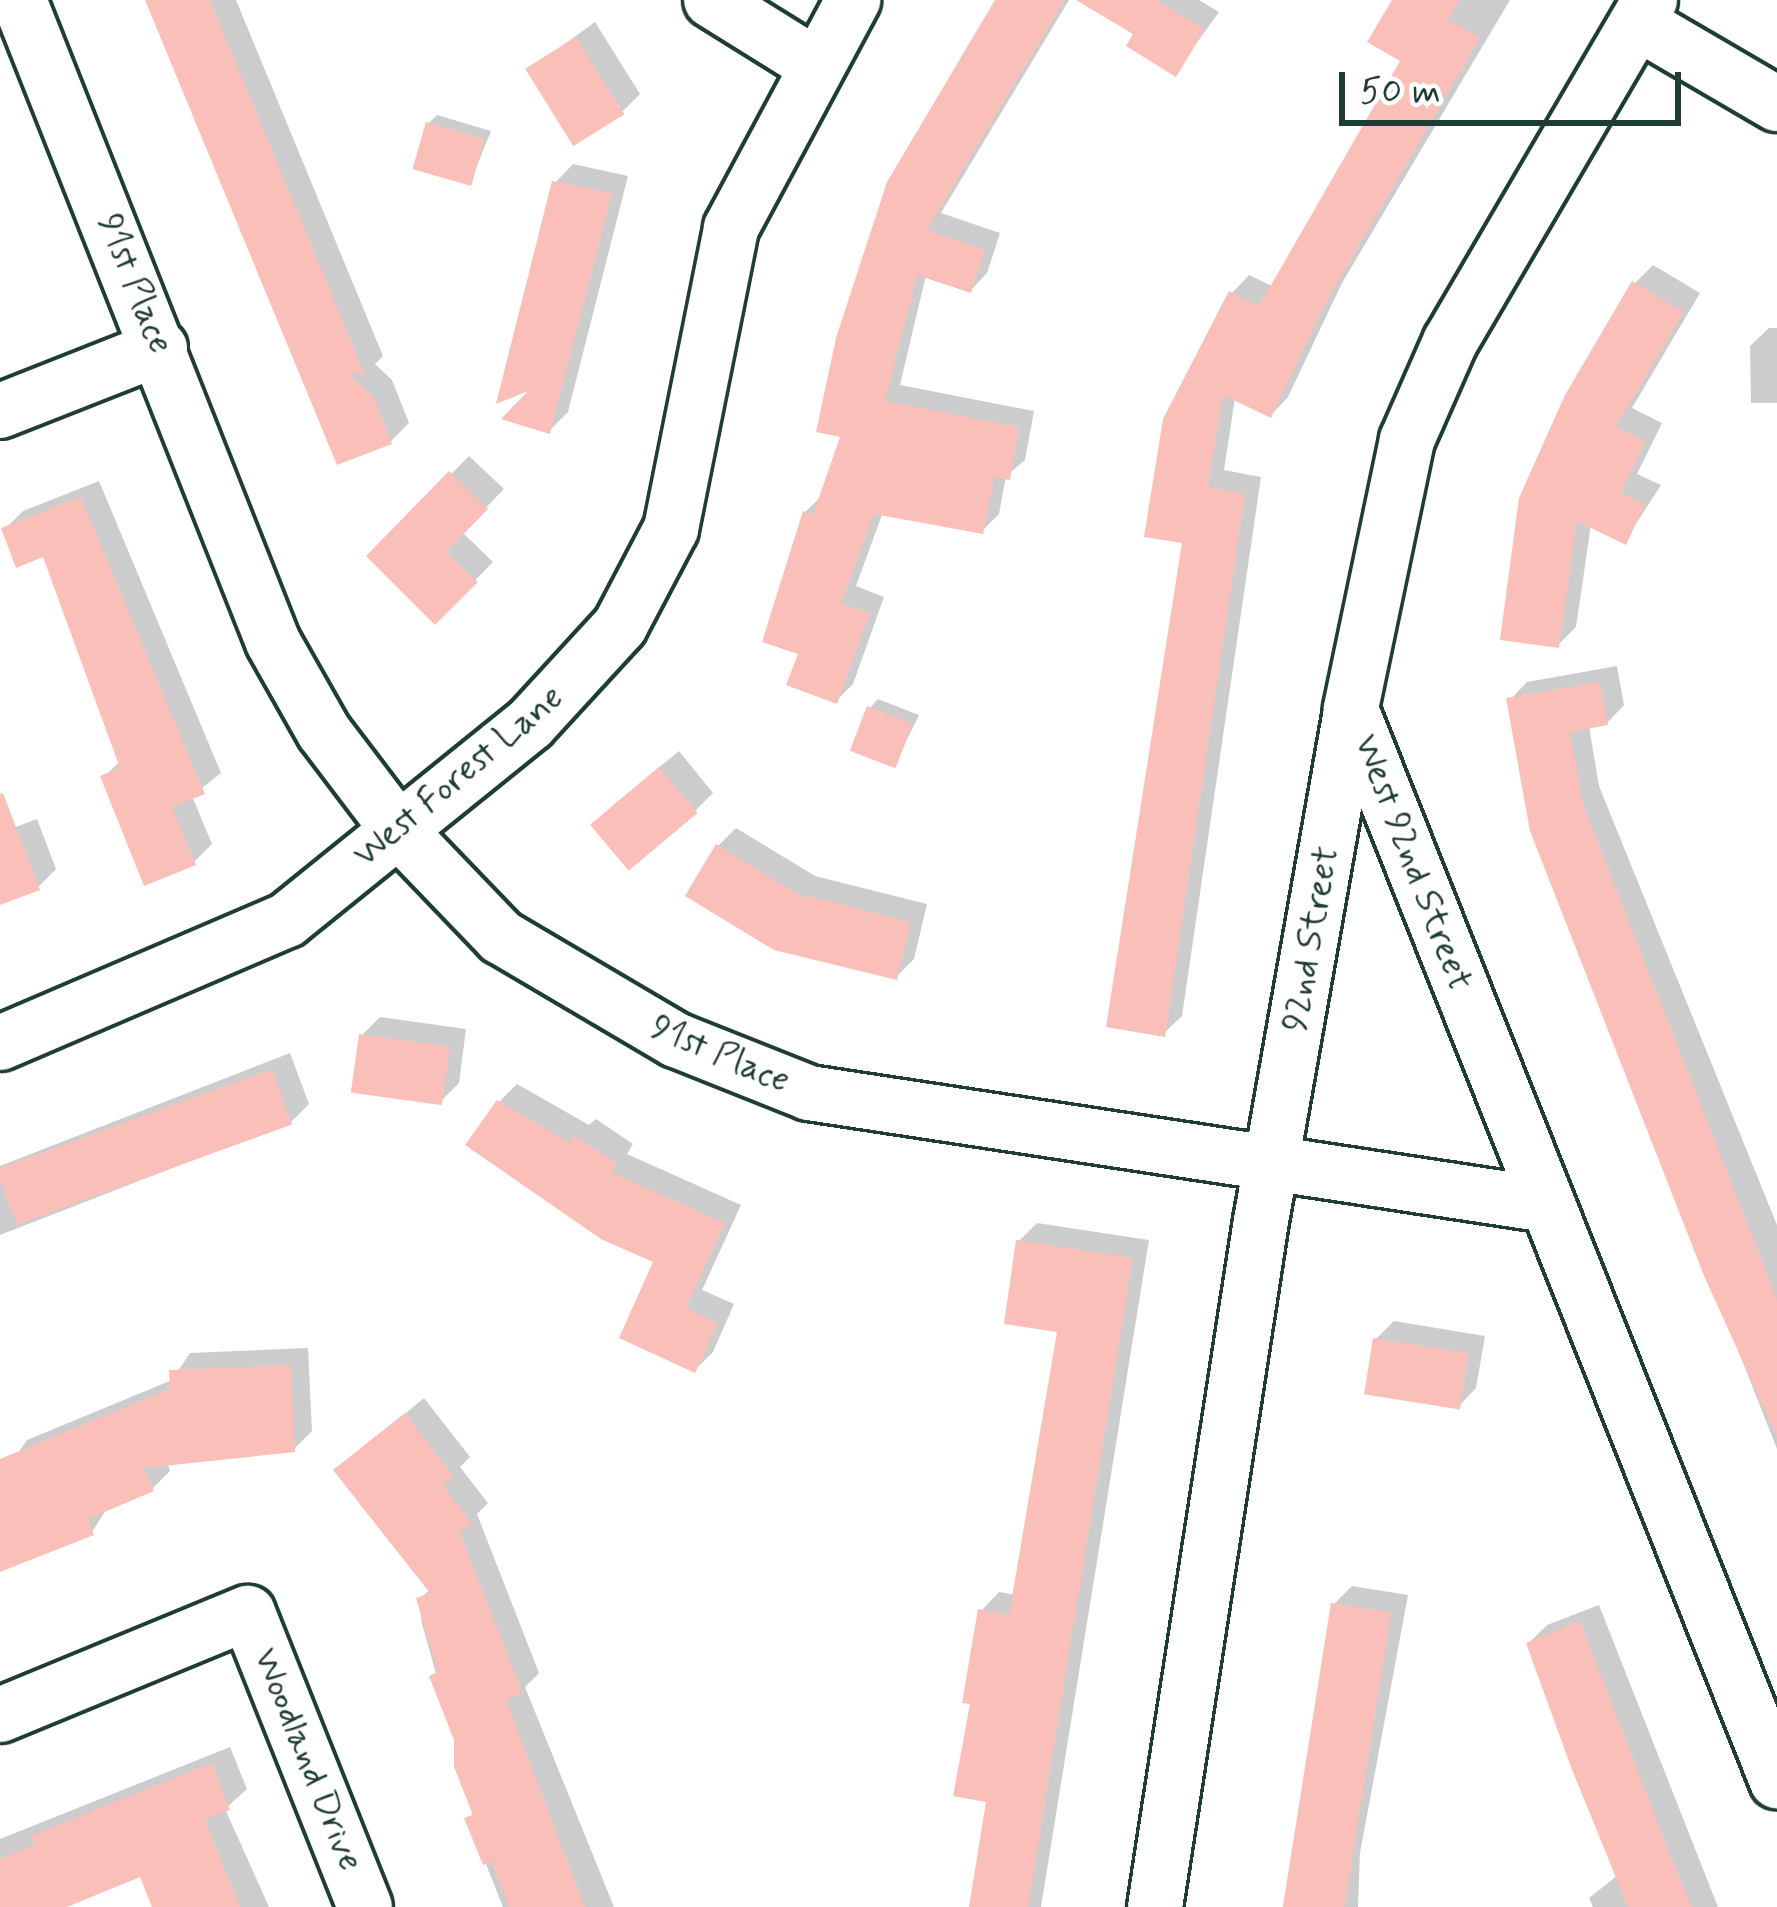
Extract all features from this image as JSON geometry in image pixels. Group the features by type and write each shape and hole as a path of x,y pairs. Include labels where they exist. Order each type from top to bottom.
{"street":[{"name":"91st Place","path":"19,0 273,642 324,732 400,832 501,937 572,986 676,1040 809,1093 1272,1168"},
{"path":"711,0 814,64"},
{"name":"West Forest Lane","path":"0,1042 287,920 530,724 609,639 643,587 685,478 731,228 814,64 853,0"},
{"path":"1645,12 1777,104"},
{"name":"West 92nd Street","path":"1645,12 1450,342 1407,440 1351,709 1777,1781"},
{"path":"0,411 160,348"},
{"name":"92nd Street","path":"1272,1168 1351,709"},
{"path":"1155,1907 1272,1168 1547,1205"},
{"name":"Woodland Drive","path":"0,1714 248,1613 365,1907"}],"building":[{"path":"145,0 210,0 366,377 346,370 375,399 392,444 337,465"},
{"path":"995,0 1065,0 927,230 985,250 971,293 917,275 885,401 1019,427 1010,480 994,477 983,534 874,514 841,603 870,613 837,704 786,685 798,654 762,642 803,511 813,515 840,437 816,432 836,338 887,182"},
{"path":"1076,0 1157,0 1205,29 1176,77 1126,46 1133,34"},
{"path":"1392,0 1460,0 1448,19 1480,38 1325,304 1271,418 1223,395 1208,487 1245,494 1165,1037 1106,1027 1182,543 1144,537 1163,419 1229,291 1259,306 1400,61 1367,42"},
{"path":"576,37 624,114 573,146 525,69"},
{"path":"426,122 485,139 471,186 412,169"},
{"path":"552,181 612,193 550,434 501,419 528,391 496,404"},
{"path":"1632,281 1684,312 1616,427 1646,441 1621,493 1645,504 1626,545 1577,521 1559,648 1500,640 1519,498 1565,395"},
{"path":"449,471 488,509 446,552 478,582 435,625 366,556"},
{"path":"81,497 205,794 172,807 196,865 144,886 100,776 120,768 43,557 16,568 1,528"},
{"path":"1600,682 1608,725 1570,732 1583,804 1777,1299 1777,1437 1705,1278 1530,831 1506,698"},
{"path":"867,706 913,724 896,768 850,751"},
{"path":"659,767 698,813 629,871 590,825"},
{"path":"0,794 40,890 0,905"},
{"path":"716,844 796,893 911,922 897,980 774,950 685,896"},
{"path":"359,1034 450,1047 442,1105 351,1092"},
{"path":"272,1069 292,1124 17,1225 0,1168"},
{"path":"497,1100 570,1143 575,1135 617,1164 611,1172 725,1223 686,1308 718,1323 695,1373 619,1338 653,1262 601,1239 465,1145"},
{"path":"1016,1240 1133,1258 1028,1907 969,1907 986,1802 953,1796 970,1704 962,1703 978,1609 1009,1615 1057,1332 1004,1324"},
{"path":"1373,1338 1469,1353 1460,1409 1364,1394"},
{"path":"291,1365 295,1452 144,1468 154,1491 88,1519 94,1535 0,1572 0,1459 170,1389 169,1370"},
{"path":"405,1413 454,1477 443,1486 472,1523 460,1533 523,1693 506,1700 585,1907 509,1907 492,1862 483,1865 464,1818 473,1815 454,1767 454,1740 429,1676 438,1672 416,1598 430,1593 333,1470"},
{"path":"1331,1603 1391,1613 1345,1907 1283,1907"},
{"path":"1580,1621 1692,1907 1628,1907 1571,1767 1526,1643"},
{"path":"212,1763 230,1810 205,1820 240,1907 152,1907 140,1877 67,1907 0,1907 0,1859 35,1845 31,1836"}]}
